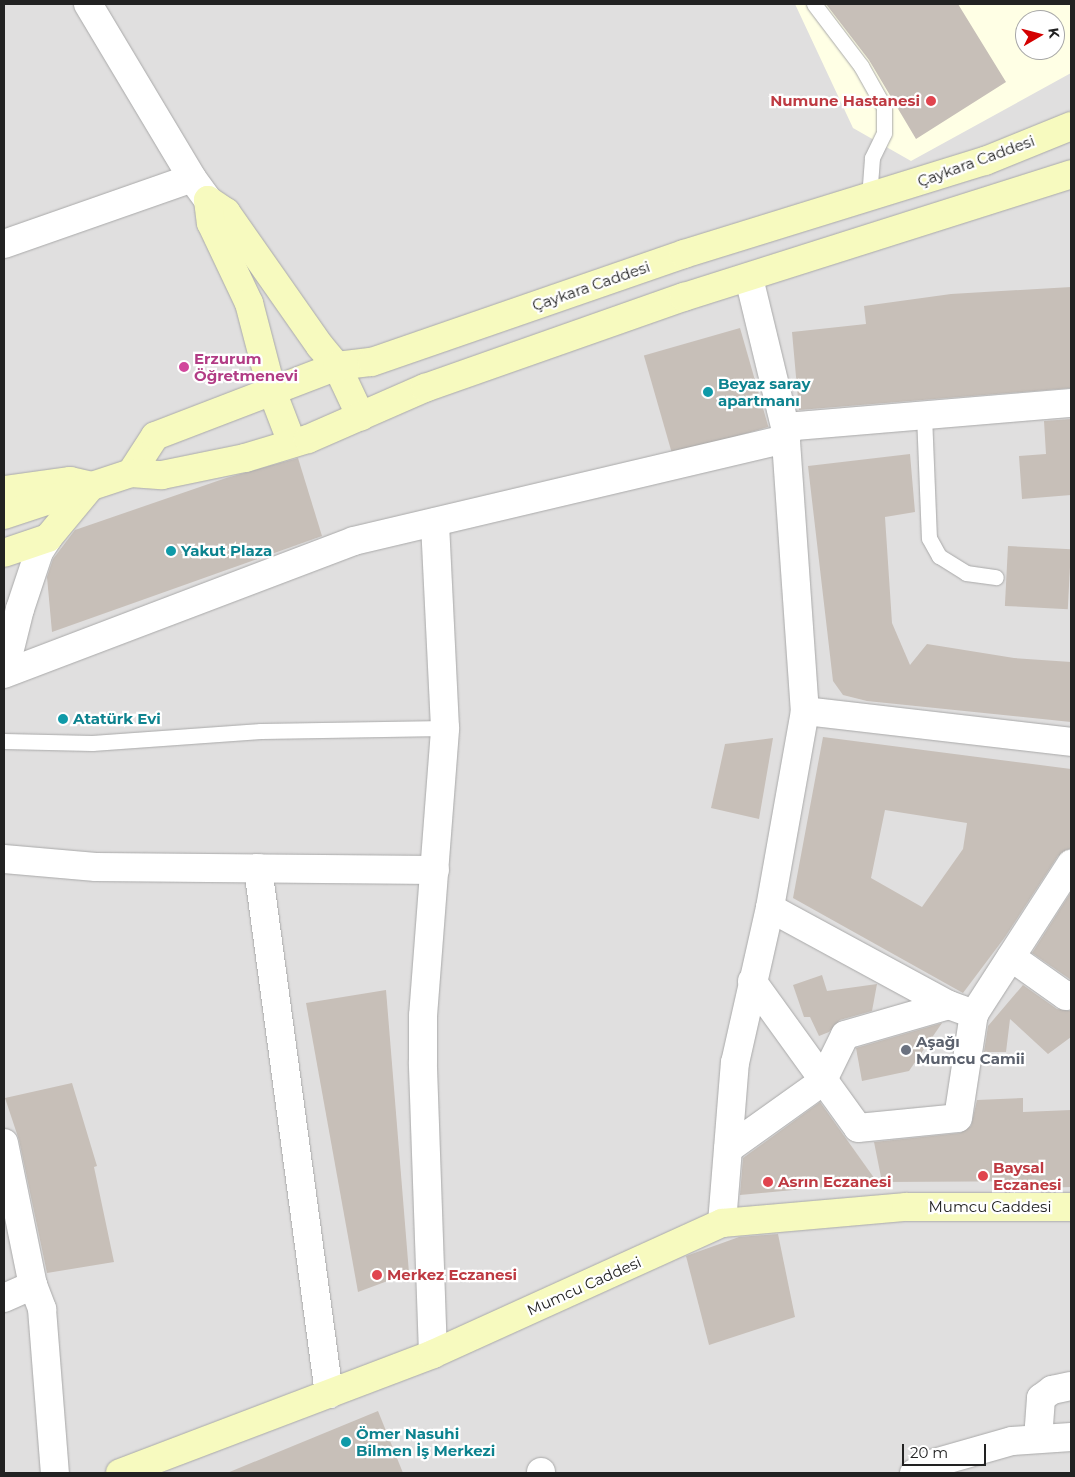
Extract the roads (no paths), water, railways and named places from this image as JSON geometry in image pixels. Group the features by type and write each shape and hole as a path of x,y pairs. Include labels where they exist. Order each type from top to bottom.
{"main road":[{"name":"Çaykara Caddesi","path":"131,473 155,436 337,366 372,362 684,254 985,162 1071,126"},
{"path":"4,515 131,473 162,475 245,458 292,443 361,417 425,388 748,278 1071,174"},
{"path":"208,200 226,212 308,331 337,366 361,417"},
{"path":"208,200 211,223 249,303 272,391 292,443"},
{"path":"4,490 70,481 91,486"},
{"path":"4,553 48,538 91,486"},
{"name":"Mumcu Caddesi","path":"123,1473 434,1354 722,1224 906,1207 1071,1207"}],"street":[{"path":"88,4 192,178 208,200"},
{"path":"4,244 192,178"},
{"path":"722,1224 735,1063 770,908 805,711 785,433 748,278"},
{"path":"4,673 354,541 785,433 924,415 1071,402"},
{"path":"434,1354 423,1016 445,728 435,522"},
{"path":"4,673 23,601 39,552 48,538"},
{"path":"805,711 1071,742"},
{"path":"4,859 96,867 435,870"},
{"path":"728,1149 822,1082 845,1035 962,1010 1010,956 1071,864"},
{"path":"258,868 328,1394"},
{"path":"770,908 962,1010"},
{"path":"1010,956 1066,996 1071,995"},
{"path":"752,981 822,1082 858,1128 958,1118 962,1010"},
{"path":"4,1143 33,1284 42,1309 55,1473"},
{"path":"4,1298 33,1284"},
{"path":"1038,1439 1042,1398 1052,1390 1071,1386"},
{"path":"914,1473 931,1464 985,1449 1038,1439 1071,1437"}],"lane":[{"path":"814,4 861,66 884,107 884,133 872,158 869,198"},
{"path":"924,415 929,538 939,556 966,573 996,577"},
{"path":"4,740 92,742 261,731 445,728"}],"place":[{"name":"Numune Hastanesi","path":"931,101"},
{"name":"Erzurum Öğretmenevi","path":"184,367"},
{"name":"Beyaz saray apartmanı","path":"708,392"},
{"name":"Yakut Plaza","path":"171,551"},
{"name":"Atatürk Evi","path":"63,719"},
{"name":"Aşağı Mumcu Camii","path":"906,1050"},
{"name":"Baysal Eczanesi","path":"983,1176"},
{"name":"Asrın Eczanesi","path":"768,1182"},
{"name":"Merkez Eczanesi","path":"377,1275"},
{"name":"Ömer Nasuhi Bilmen İş Merkezi","path":"346,1442"}]}
